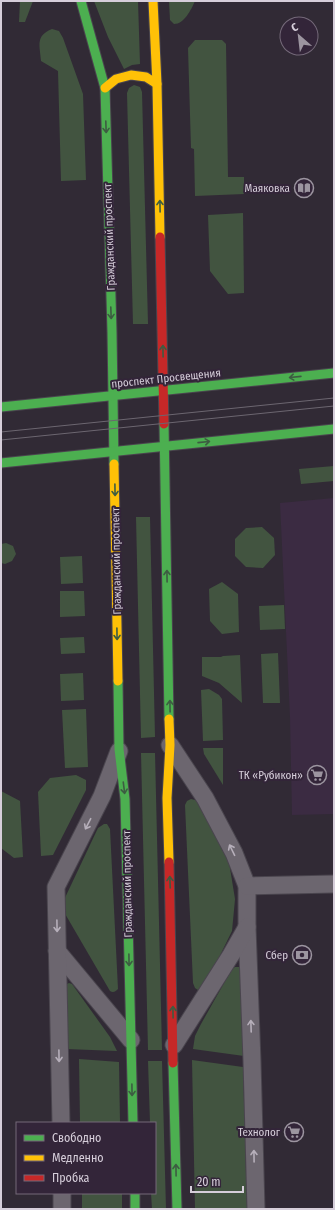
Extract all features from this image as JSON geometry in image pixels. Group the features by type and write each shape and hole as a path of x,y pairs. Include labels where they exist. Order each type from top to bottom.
{"main road":[{"name":"Гражданский проспект","path":"81,1 105,88 113,395 119,749 125,799 133,1122"},
{"path":"153,1 157,84 164,390 170,745 167,798 177,1209"},
{"path":"105,88 116,79 131,75 146,77 157,84"},
{"name":"проспект Просвещения","path":"1,407 334,373"},
{"path":"1,463 334,430"},
{"path":"134,1194 135,1209"}],"street":[{"path":"170,745 205,798 234,853 247,886 256,1209"},
{"path":"61,1122 56,887 102,796 119,749"},
{"path":"247,886 334,884"},
{"path":"174,1045 247,927"},
{"path":"57,951 131,1040"},
{"path":"62,1194 62,1209"}],"shaded area":[{"path":"334,498 334,814 292,815 290,717 280,503"}],"green space":[{"path":"20,1 33,1 25,22 19,22"},
{"path":"94,1 138,1 140,64 132,65 124,69 108,37"},
{"path":"169,1 195,1 184,19 181,22 174,24 170,20"},
{"path":"52,29 59,31 63,38 83,94 86,180 61,181 58,71 41,61 40,46 43,35"},
{"path":"195,40 222,40 226,44 228,177 244,177 244,194 195,196 194,149 191,148 188,48"},
{"path":"134,85 140,87 142,92 148,324 133,324 127,93 129,88"},
{"path":"243,213 244,293 228,294 210,271 208,215"},
{"path":"334,466 334,481 301,484 299,469"},
{"path":"136,517 150,517 155,737 141,738"},
{"path":"262,527 274,538 275,555 263,568 246,567 235,556 235,539 246,528"},
{"path":"6,543 13,546 16,554 12,561 5,564 1,563 1,544"},
{"path":"82,556 83,583 61,584 60,557"},
{"path":"222,582 238,594 239,632 222,634 210,621 209,589"},
{"path":"60,591 84,591 85,616 60,617"},
{"path":"284,605 285,629 260,630 259,606"},
{"path":"84,637 85,653 61,654 60,638"},
{"path":"278,653 280,703 263,703 261,654"},
{"path":"240,655 242,703 219,683 202,676 202,657"},
{"path":"83,673 84,700 61,701 60,674"},
{"path":"209,689 219,695 222,699 223,740 203,741 201,690"},
{"path":"86,709 88,767 65,768 62,710"},
{"path":"203,748 223,748 223,785 204,754"},
{"path":"141,753 155,753 162,1050 148,1050"},
{"path":"76,775 86,780 86,790 53,855 41,856 38,792 50,778"},
{"path":"1,791 20,801 23,857 14,858 1,848"},
{"path":"191,799 198,802 229,862 235,899 232,931 205,986 198,990 195,988 193,983 185,805 187,801"},
{"path":"104,824 107,824 110,829 118,989 113,992 110,991 64,912 63,902 98,828"},
{"path":"239,967 241,970 244,1056 193,1049 195,1036 201,1024 232,969"},
{"path":"69,983 72,984 110,1037 117,1051 66,1049 65,987"},
{"path":"79,1059 119,1062 120,1122 80,1122"},
{"path":"192,1060 243,1067 247,1209 195,1209"},
{"path":"148,1061 162,1061 166,1209 152,1209 151,1194 156,1194 156,1122 150,1122"},
{"path":"82,1194 122,1194 122,1209 82,1209"}],"tram line":[{"path":"1,432 334,398"},
{"path":"1,440 334,406"}],"traffic: fast":[{"path":"81,1 105,88 114,464"},
{"path":"1,407 334,373"},
{"path":"164,424 169,719"},
{"path":"1,463 334,429"},
{"path":"118,681 119,749 125,799 133,1122"},
{"path":"173,1063 177,1209"},
{"path":"135,1194 135,1209"}],"traffic: slow":[{"path":"153,1 157,84 160,237"},
{"path":"105,88 116,79 131,75 146,77 157,84"},
{"path":"114,464 118,681"},
{"path":"169,719 170,745 167,798 169,862"}],"traffic: jam":[{"path":"160,237 164,424"},
{"path":"169,862 173,1063"}],"place":[{"name":"Маяковка","path":"304,188"},
{"name":"ТК «Рубикон»","path":"317,775"},
{"name":"Сбер","path":"302,955"},
{"name":"Технолог","path":"294,1132"}]}
